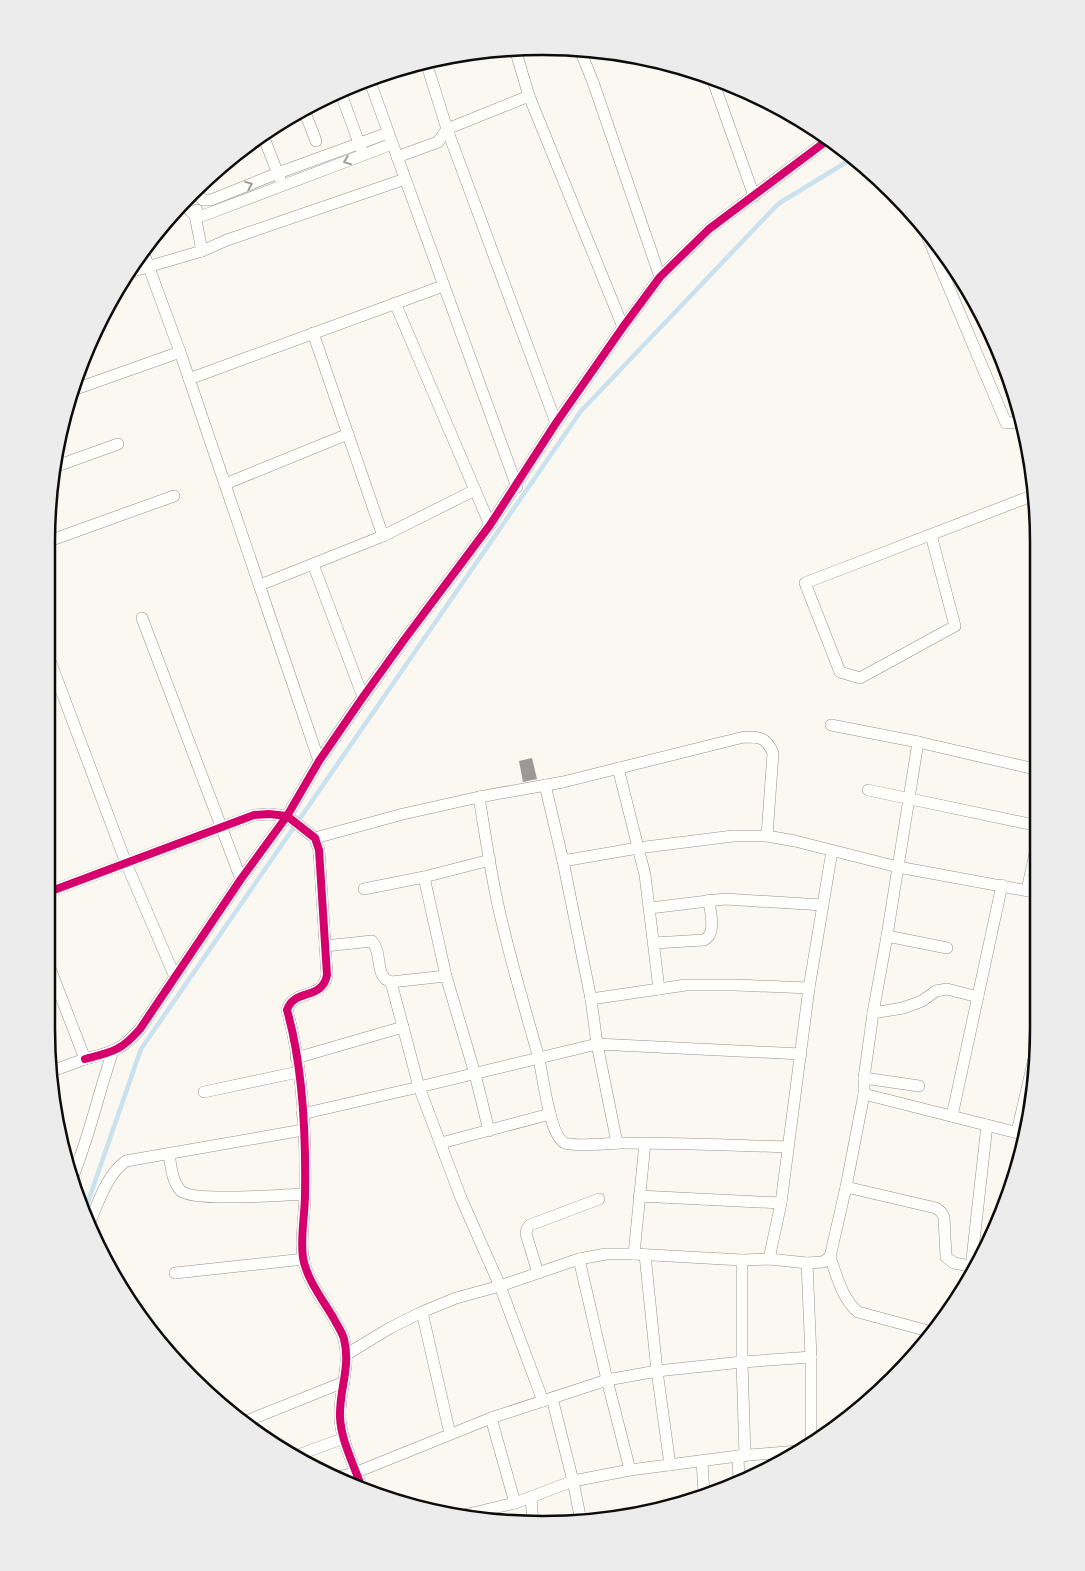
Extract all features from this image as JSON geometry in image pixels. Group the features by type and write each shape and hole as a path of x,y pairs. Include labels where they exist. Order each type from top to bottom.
{"street":[{"path":"517,56 529,96 623,327"},
{"path":"582,57 660,277"},
{"path":"428,69 447,129 556,423"},
{"path":"372,86 516,487"},
{"path":"715,87 754,196"},
{"path":"397,157 438,142 447,129 529,96"},
{"path":"343,98 362,149"},
{"path":"306,116 316,141"},
{"path":"200,197 203,200 211,200 278,173 390,139"},
{"path":"265,142 282,186"},
{"path":"57,1069 113,1051 128,1043 140,1029 241,879 291,819 319,761 363,697 490,525 556,423 660,277 709,230 822,144"},
{"path":"187,209 195,215 202,216 282,186 362,149"},
{"path":"139,269 202,251 227,240 405,179"},
{"path":"202,251 195,215 203,200"},
{"path":"935,254 1006,423 1015,422"},
{"path":"146,260 180,352 319,761"},
{"path":"189,379 443,286"},
{"path":"395,303 490,525"},
{"path":"313,333 382,536"},
{"path":"80,388 180,352"},
{"path":"225,484 348,434"},
{"path":"61,464 118,444"},
{"path":"260,586 382,536 475,490"},
{"path":"55,539 174,496"},
{"path":"930,535 955,626 860,678 840,672 805,583 1028,497"},
{"path":"313,564 363,697"},
{"path":"142,618 241,879"},
{"path":"55,674 126,863 175,977"},
{"path":"831,725 918,742 1030,768"},
{"path":"313,836 479,797 545,785 744,737 759,737 768,742 773,753 767,836"},
{"path":"918,742 887,936 872,1013 864,1078 864,1094 830,1257 850,1306 858,1312 925,1330"},
{"path":"618,768 638,848 650,908 659,989"},
{"path":"545,785 563,861 591,999 597,1044 616,1143"},
{"path":"868,790 1030,824"},
{"path":"479,797 510,956 538,1057 550,1114 557,1136 563,1143 573,1145 645,1143 788,1147"},
{"path":"55,890 254,816 269,814 291,819 313,836 319,850 327,975 325,984 319,991 298,997 289,1003 287,1010 298,1072 304,1130 305,1194 302,1234 304,1259 312,1282 343,1336 347,1354 340,1400 340,1420 344,1438 359,1480"},
{"path":"563,861 638,848 733,836 767,836 795,841 898,867 1030,891"},
{"path":"769,1259 781,1204 809,988 832,851"},
{"path":"364,889 424,877 490,860"},
{"path":"1027,890 1030,876"},
{"path":"424,877 446,976 475,1074 489,1131"},
{"path":"952,1116 1002,885"},
{"path":"650,908 708,900 744,899 823,904"},
{"path":"654,943 704,940 709,938 712,932 708,900"},
{"path":"887,936 947,948"},
{"path":"325,946 372,941 376,946 382,975 385,980 391,982 446,976"},
{"path":"55,981 86,1059"},
{"path":"391,982 419,1087 461,1198 548,1399 573,1481 580,1514"},
{"path":"591,999 686,985 809,988"},
{"path":"872,1013 904,1008 922,1001 936,991 947,988 978,997"},
{"path":"296,1058 403,1027"},
{"path":"302,1114 597,1044 801,1054"},
{"path":"76,1167 113,1051"},
{"path":"204,1092 298,1072"},
{"path":"864,1078 919,1086"},
{"path":"864,1094 1019,1133"},
{"path":"441,1143 550,1114"},
{"path":"973,1256 987,1125"},
{"path":"93,1216 109,1181 117,1168 126,1161 304,1130"},
{"path":"645,1143 639,1196 639,1255 670,1465"},
{"path":"169,1154 176,1182 182,1191 192,1196 305,1194"},
{"path":"846,1187 936,1208 942,1212 946,1257 954,1263 967,1268"},
{"path":"639,1196 781,1204"},
{"path":"538,1273 526,1234 530,1225 599,1198"},
{"path":"347,1354 390,1328 456,1298 500,1286 579,1259 606,1254 742,1260 769,1259 807,1263 823,1262 830,1257"},
{"path":"175,1273 304,1259"},
{"path":"579,1259 606,1380 630,1470"},
{"path":"740,1474 742,1456 742,1260"},
{"path":"807,1263 811,1357 811,1435"},
{"path":"422,1312 450,1434"},
{"path":"347,1475 491,1418 606,1380 657,1371 811,1357"},
{"path":"251,1419 344,1382"},
{"path":"491,1418 515,1503"},
{"path":"303,1453 344,1438"},
{"path":"478,1512 515,1503 573,1481 630,1470 784,1452"},
{"path":"702,1461 704,1488"},
{"path":"531,1497 532,1516"}],"building":[{"path":"532,758 537,779 523,782 519,761"}],"waterway":[{"path":"88,1203 141,1049 581,411 778,204 846,162"}],"cycle path":[{"path":"85,1059 115,1050 127,1042 140,1029 241,879 287,816 319,761 363,697 490,525 556,423 660,277 709,229 822,144"},
{"path":"55,890 254,815 287,816 315,838 319,850 327,975 320,988 296,999 287,1010 297,1054 304,1125 305,1194 302,1250 308,1274 344,1339 346,1369 340,1417 343,1436 359,1480"}]}
